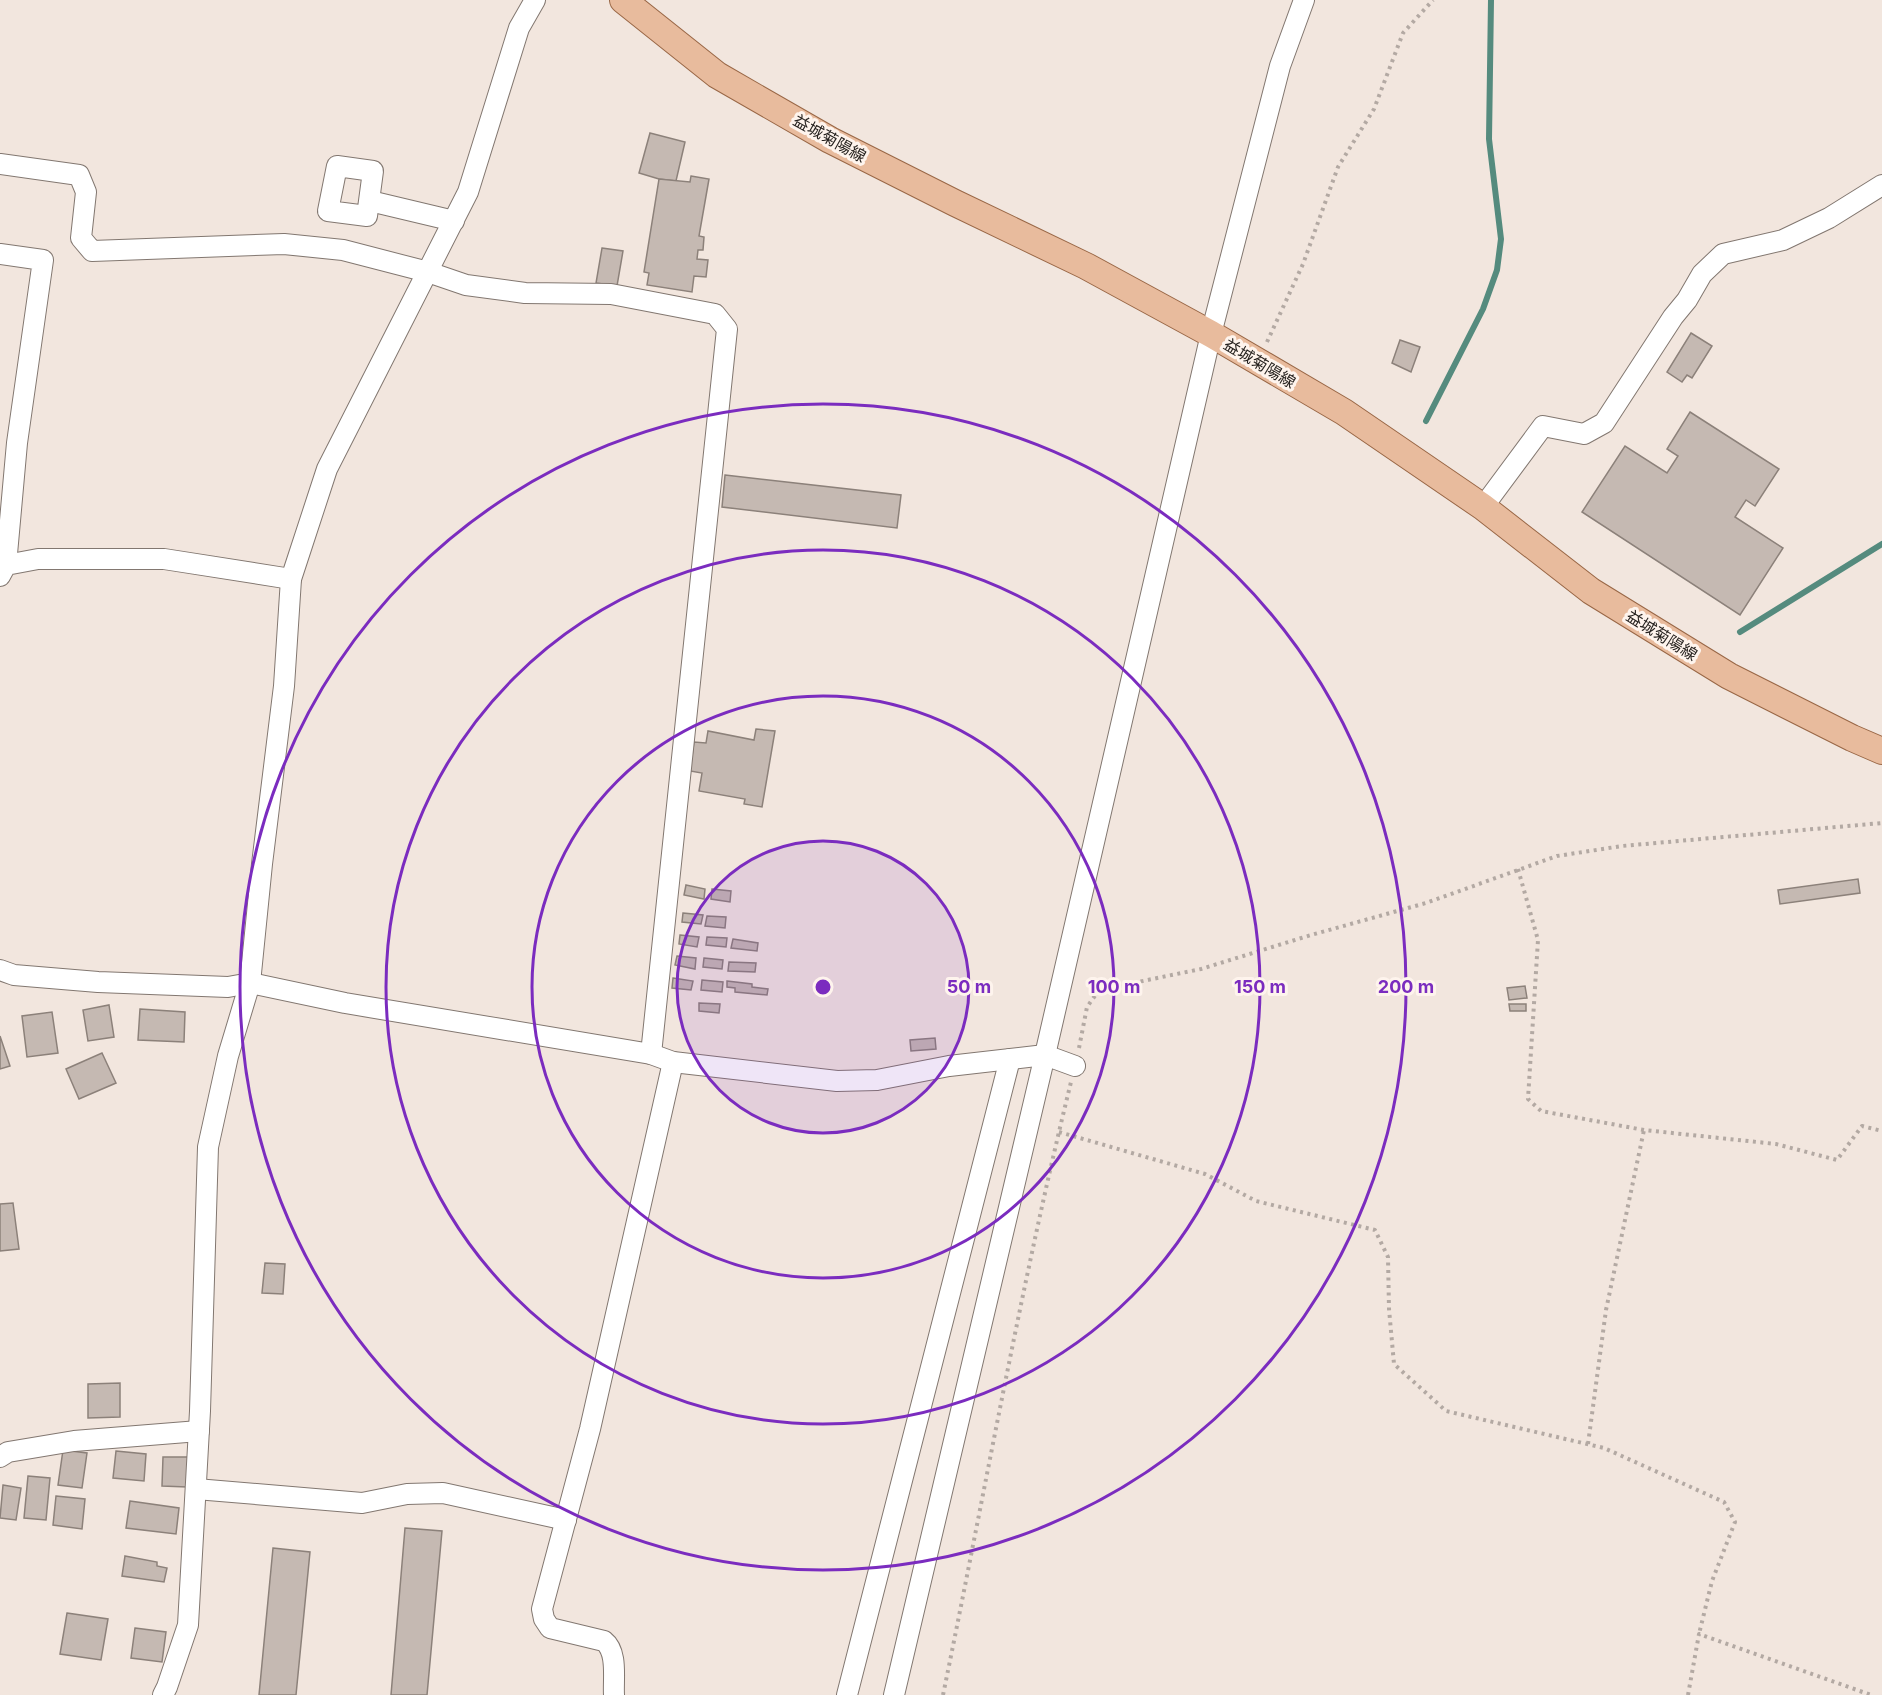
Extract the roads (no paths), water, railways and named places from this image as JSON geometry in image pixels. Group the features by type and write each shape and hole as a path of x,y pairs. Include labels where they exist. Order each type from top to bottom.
{"main road":[{"name":"益城菊陽線","path":"624,0 717,75 820,134 1086,266 1211,334 1344,412 1483,507 1592,591 1729,676 1882,751"}],"street":[{"path":"163,1695 188,1625 199,1431 208,1147 228,1056 250,983 284,686 291,579 327,469 468,192 519,28 536,0"},
{"path":"894,1695 1045,1055 1211,334 1280,66 1304,0"},
{"path":"0,164 79,175 86,192 81,238 92,251 284,244 343,250 428,272 465,285 525,293 611,294 715,314 727,328 651,1054"},
{"path":"1483,507 1543,426 1584,434 1604,423 1702,274 1723,254 1783,240 1829,218 1882,185"},
{"path":"370,201 454,220"},
{"path":"0,254 43,260 9,442 3,570 38,559 164,559 291,579"},
{"path":"0,970 14,975 98,982 228,987 250,983 345,1003 651,1054 673,1062 837,1081 877,1080 949,1066 1045,1055 1075,1066"},
{"path":"847,1695 1010,1059"},
{"path":"614,1695 612,1655 607,1644 604,1641 550,1628 542,1615 542,1609 590,1430 673,1062"},
{"path":"0,1457 8,1452 74,1441 199,1431"},
{"path":"196,1489 362,1503 407,1494 442,1493 566,1520"}],"waterway":[{"path":"1426,421 1483,309 1497,270 1501,239 1489,139 1491,0"},
{"path":"1740,632 1882,544"}]}
